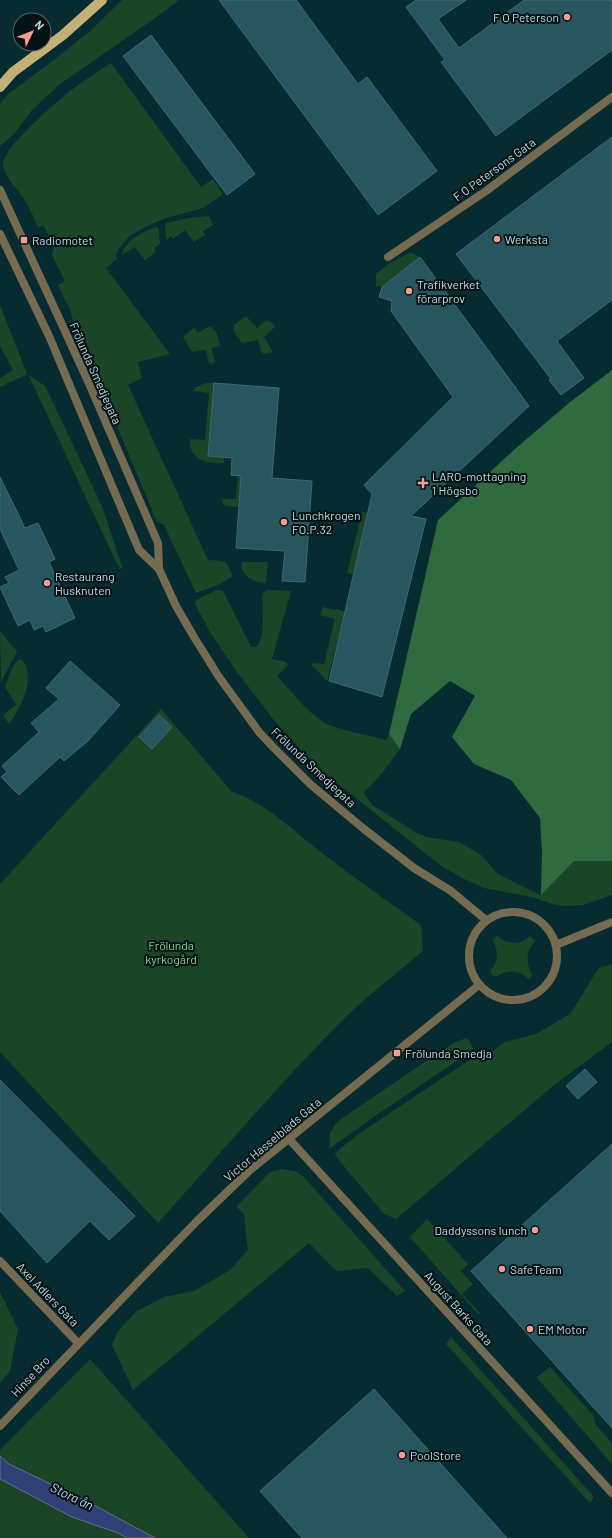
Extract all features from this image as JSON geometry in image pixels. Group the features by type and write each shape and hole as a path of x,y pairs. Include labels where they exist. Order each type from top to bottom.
{"main road":[{"path":"0,87 13,72 63,35 102,0"},
{"path":"0,77 13,72"}],"street":[{"name":"F O Petersons Gata","path":"388,257 486,191 612,97"},
{"name":"Frölunda Smedjegata","path":"0,190 83,372 158,544 159,569"},
{"name":"Frölunda Smedjegata","path":"0,234 52,343 139,550 159,569 176,606 219,677 259,732 310,784 414,868 451,891 486,920"},
{"path":"510,911 527,914 542,923 553,937 556,945 557,955 554,971 546,985 529,997 518,1000 507,1000 497,997 479,985 470,969 468,951 470,942 479,926 494,916 510,911"},
{"path":"556,945 612,922"},
{"name":"Victor Hasselblads Gata","path":"78,1343 249,1170 479,985"},
{"name":"August Barks Gata","path":"289,1139 612,1493"},
{"name":"Axel Adlers Gata","path":"0,1261 78,1343"},
{"name":"Hinse Bro","path":"0,1426 78,1343"}],"green space":[{"path":"122,0 179,0 60,84 32,110 14,134 0,146 0,104 8,94 90,31"},
{"path":"111,63 201,187 213,179 223,194 203,208 166,218 129,236 118,250 116,255 117,259 106,268 170,354 138,362 142,378 128,385 208,560 225,562 233,576 220,584 196,593 164,525 157,522 94,368 89,370 81,349 70,310 58,285 65,281 52,255 54,247 44,226 38,227 26,202 6,174 3,164 9,150 44,113 69,92"},
{"path":"209,216 213,225 203,231 205,235 194,242 185,230 173,239 171,236 166,240 165,224 188,218"},
{"path":"157,227 159,230 160,244 154,248 156,252 145,260 135,247 122,255 126,245 135,237"},
{"path":"411,252 420,257 382,287 376,286 376,274 390,263"},
{"path":"0,305 27,374 0,387 0,378 13,370 0,346"},
{"path":"246,316 257,328 266,320 271,322 275,327 264,337 273,352 262,354 258,340 242,343 237,337 234,325"},
{"path":"210,326 217,334 220,346 211,348 215,362 209,364 206,350 192,352 183,337 194,328 198,333"},
{"path":"612,370 612,861 574,861 541,895 542,852 540,818 511,780 474,764 452,737 475,696 450,681 411,714 400,749 389,734 438,520 516,448 569,403"},
{"path":"28,375 45,386 102,506 123,570 118,566"},
{"path":"206,383 214,383 208,456 224,457 224,463 212,463 200,459 192,452 190,446 190,439 205,440 209,393 194,391 196,387"},
{"path":"238,475 241,476 239,507 223,504 222,499 236,499"},
{"path":"362,512 368,513 353,574 347,573"},
{"path":"242,562 268,562 266,583 257,582 245,575"},
{"path":"217,590 223,591 251,647 257,647 261,638 263,623 262,597 264,592 268,590 291,591 272,659 286,662 288,665 277,676 309,711 324,722 345,730 386,740 389,734 400,749 382,773 364,793 372,805 417,833 427,837 459,842 481,855 498,874 540,895 574,861 611,860 612,895 583,905 556,905 532,897 484,888 462,878 440,865 328,776 302,751 273,719 237,672 210,632 195,604 196,600"},
{"path":"323,607 345,612 327,681 311,664 324,664 335,619 320,615"},
{"path":"0,631 17,653 1,682"},
{"path":"21,659 26,666 28,683 26,692 18,709 10,723 8,723 3,715 16,705 5,687 13,667"},
{"name":"Frölunda kyrkogård","path":"161,709 232,792 257,803 280,819 334,862 421,925 423,951 349,1014 324,1039 158,1223 0,1052 0,884"},
{"path":"497,936 505,941 514,943 518,943 530,936 535,941 528,953 530,971 533,975 528,979 517,972 508,972 500,974 496,977 492,975 490,971 495,964 497,952 492,940"},
{"path":"612,964 612,1042 554,1085 396,1219 384,1214 337,1158 335,1153 357,1135 477,1055 481,1059 505,1042 536,1034 570,1014 599,968"},
{"path":"466,1038 469,1040 473,1049 470,1052 329,1149 330,1133 337,1122 432,1057 454,1043"},
{"path":"281,1169 295,1171 304,1177 405,1291 397,1296 368,1268 336,1271 309,1243 133,1390 112,1345 118,1331 137,1311 164,1297 194,1291 230,1270 248,1250 244,1214 236,1207 270,1172"},
{"path":"427,1219 468,1264 461,1271 473,1284 462,1294 480,1313 478,1314 410,1237"},
{"path":"0,1292 18,1329 10,1371 0,1383"},
{"path":"451,1337 594,1497 590,1503 446,1344"},
{"path":"90,1359 249,1538 0,1538 0,1450"},
{"path":"550,1367 593,1415 596,1425 612,1443 612,1464 538,1379 537,1377"}],"water":[{"name":"Stora ån","path":"0,1456 9,1464 90,1503 155,1538 127,1538 118,1533 72,1517 0,1479"}],"building":[{"path":"219,0 296,0 358,84 367,77 437,171 378,215"},
{"path":"416,0 466,0 438,19 459,48 524,0 612,0 612,50 496,136 441,62 445,60 406,7"},
{"path":"151,35 255,174 227,195 123,56"},
{"path":"612,137 612,300 557,341 584,378 561,395 549,380 551,379 456,254"},
{"path":"420,257 529,406 411,516 426,519 382,697 329,681 372,494 364,485 453,397 391,311 392,301 379,297 382,287"},
{"path":"214,383 279,388 272,478 312,481 305,582 282,581 285,551 236,548 241,476 231,475 232,458 208,456"},
{"path":"0,477 25,528 38,523 55,559 49,562 75,618 46,632 43,626 34,630 30,620 18,626 0,587 9,583 5,577 19,570 0,529"},
{"path":"70,661 120,705 88,741 64,761 60,757 19,795 1,777 7,772 2,766 39,732 31,723 59,699 46,688"},
{"path":"159,715 172,727 152,749 139,737"},
{"path":"585,1069 597,1082 578,1099 566,1086"},
{"path":"0,1080 135,1216 109,1240 90,1221 47,1263 0,1211"},
{"path":"612,1144 612,1428 471,1271"},
{"path":"374,1389 507,1538 302,1538 260,1491"}],"place":[{"name":"F O Peterson","path":"567,17"},
{"name":"Werksta","path":"497,239"},
{"name":"Radiomotet","path":"24,240"},
{"name":"Trafikverket förarprov","path":"409,291"},
{"name":"LARO-mottagning 1 Högsbo","path":"423,483"},
{"name":"Lunchkrogen FO.P.32","path":"284,522"},
{"name":"Restaurang Husknuten","path":"47,583"},
{"name":"Frölunda Smedja","path":"397,1053"},
{"name":"Daddyssons lunch","path":"535,1230"},
{"name":"SafeTeam","path":"502,1269"},
{"name":"EM Motor","path":"530,1329"},
{"name":"PoolStore","path":"402,1455"}]}
